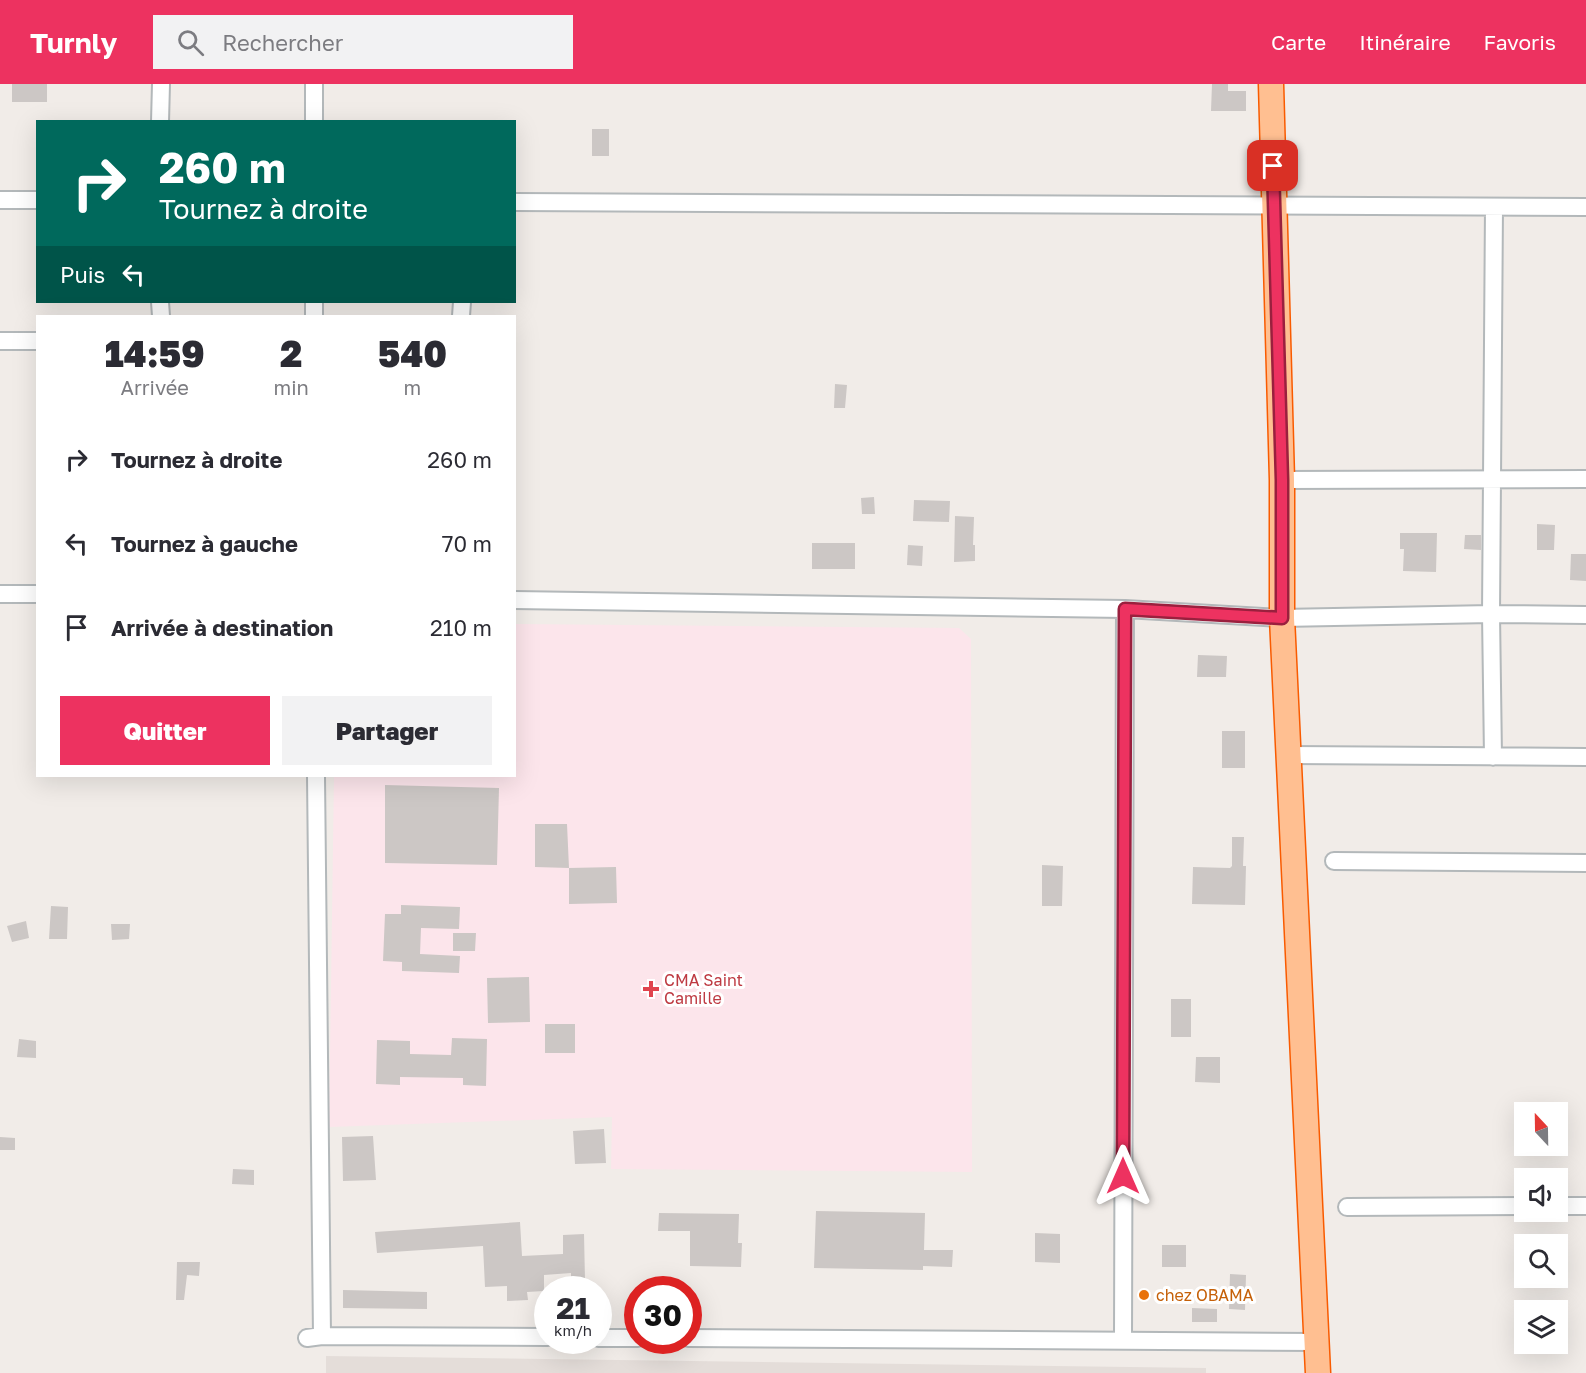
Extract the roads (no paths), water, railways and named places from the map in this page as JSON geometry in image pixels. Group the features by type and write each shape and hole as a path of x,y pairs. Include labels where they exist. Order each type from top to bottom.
{"highway":[{"path":"1271,84 1282,480 1282,618 1318,1373"}],"street":[{"path":"160,120 161,84"},
{"path":"314,84 314,120"},
{"path":"0,200 36,200"},
{"path":"516,202 1586,207"},
{"path":"1493,757 1491,614 1494,207"},
{"path":"0,341 36,341"},
{"path":"1282,480 1586,478"},
{"path":"0,594 36,594"},
{"path":"516,600 1125,609 1282,618 1491,614 1586,615"},
{"path":"1123,1341 1125,609"},
{"path":"1289,755 1586,757"},
{"path":"316,777 315,1337 534,1337"},
{"path":"1334,861 1586,863"},
{"path":"1347,1206 1514,1206"},
{"path":"1568,1206 1586,1206"},
{"path":"702,1338 1317,1342"}],"place":[{"name":"CMA Saint Camille","path":"651,989"},
{"name":"chez OBAMA","path":"1144,1295"}]}
